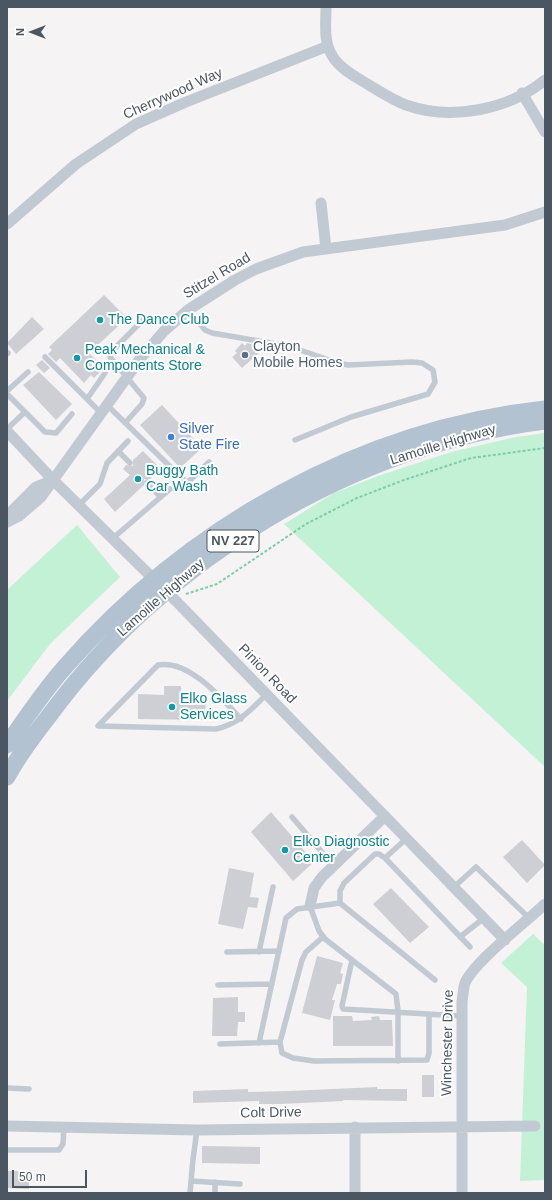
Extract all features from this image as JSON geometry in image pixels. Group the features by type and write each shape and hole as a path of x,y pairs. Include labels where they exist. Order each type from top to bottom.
{"main road":[{"name":"Lamoille Highway","path":"7,777 32,738 68,689 198,544 224,526 272,496 324,470 431,432 503,415 545,409"},
{"name":"Lamoille Highway","path":"7,744 63,669 107,621 160,586 193,569 237,539 301,500 349,477 394,459 454,439 492,430 545,421"}],"street":[{"path":"326,7 328,46 336,62 389,98 406,105 425,110 454,113 470,111 501,104 545,80"},
{"name":"Cherrywood Way","path":"7,224 76,164 136,124 186,102 328,46"},
{"path":"522,93 545,132"},
{"path":"321,203 326,249"},
{"name":"Stitzel Road","path":"7,522 19,516 41,497 105,410 140,359 164,331 188,310 235,280 256,269 303,252 505,225 545,212"},
{"name":"Pinion Road","path":"7,430 53,480 160,586 505,940"},
{"name":"Stitzel Road","path":"7,516 36,487 53,480"},
{"path":"310,906 314,888 322,876 385,816"},
{"name":"Winchester Drive","path":"462,1193 461,1016 465,984 472,972 545,904"},
{"name":"Colt Drive","path":"7,1126 197,1130 535,1126"},
{"path":"355,1127 355,1193"}],"lane":[{"path":"188,310 205,330 212,333 288,346 348,365 412,362 422,363 433,370 436,382 428,394 351,417 296,440"},
{"path":"125,423 144,401 143,395 111,360 111,353 143,320"},
{"path":"44,357 87,399 125,423 187,482 209,462"},
{"path":"7,391 28,372"},
{"path":"87,399 105,373"},
{"path":"7,394 45,432 50,434 56,433 72,414"},
{"path":"7,430 26,412"},
{"path":"79,505 100,484 107,463 128,441"},
{"path":"118,451 130,463"},
{"path":"147,482 160,497"},
{"path":"112,539 170,489"},
{"path":"241,719 219,696 189,671 165,664 158,665 98,726 216,729 229,726 241,719 266,695"},
{"path":"292,817 333,865"},
{"path":"385,858 407,838"},
{"path":"340,903 340,891 344,883 375,854 379,854 385,858 470,947"},
{"path":"454,887 476,867 530,918"},
{"path":"259,952 274,887"},
{"path":"259,1043 286,918 297,909 340,903 435,980"},
{"path":"310,906 323,937 394,991 397,998 398,1011 398,1061"},
{"path":"460,937 484,918"},
{"path":"323,937 306,952 302,960 280,1042 282,1053 301,1060 423,1061 429,1058 429,1014"},
{"path":"227,952 279,951"},
{"path":"352,960 342,1006 343,1009 398,1011 461,1016"},
{"path":"218,985 272,984"},
{"path":"220,1044 280,1042"},
{"path":"7,1088 28,1089"},
{"path":"7,1150 59,1150 63,1144 64,1127"},
{"path":"190,1193 197,1130"},
{"path":"191,1181 240,1184"},
{"path":"215,1182 215,1193"}],"path":[{"path":"186,594 217,584 302,526 357,498 404,480 471,458 545,448"}],"green space":[{"path":"545,433 545,767 284,524 334,493 378,476 451,452 516,437"},
{"path":"77,525 120,577 50,644 7,701 7,590"},
{"path":"533,934 545,945 545,1180 520,1181 527,987 501,963"}],"building":[{"path":"104,295 127,318 89,353 104,368 94,378 91,375 84,383 60,358 56,362 48,354 52,350 49,347"},
{"path":"32,317 44,329 16,354 7,343"},
{"name":"Clayton Mobile Homes","path":"242,343 245,346 247,343 254,345 260,352 242,368 232,357 237,353 235,351"},
{"path":"42,360 50,368 44,373 36,365"},
{"path":"39,372 72,404 56,420 23,385"},
{"name":"Silver State Fire","path":"162,405 202,448 180,468 140,425"},
{"name":"Buggy Bath Car Wash","path":"143,451 161,469 150,479 144,479 144,485 115,512 104,499 130,475 123,469 126,465 133,466 133,460"},
{"name":"Elko Glass Services","path":"164,686 181,686 181,695 207,694 204,720 138,719 138,694 164,695"},
{"name":"Elko Diagnostic Center","path":"271,812 314,862 293,881 251,832"},
{"path":"522,840 545,865 527,883 503,857"},
{"path":"229,868 254,873 250,897 259,898 257,908 248,907 243,929 218,924"},
{"path":"391,888 429,927 410,943 373,904"},
{"path":"317,956 343,963 340,973 343,974 341,984 337,984 332,1000 335,1000 330,1020 302,1013"},
{"path":"238,997 238,1012 245,1012 245,1022 238,1022 237,1036 212,1036 213,998"},
{"path":"333,1016 352,1016 353,1021 372,1020 371,1017 379,1016 380,1020 392,1020 393,1046 333,1046"},
{"path":"422,1075 434,1075 434,1097 422,1097"},
{"path":"377,1087 377,1089 407,1089 407,1101 343,1100 281,1104 259,1104 259,1101 193,1103 193,1091 248,1089 248,1092"},
{"path":"202,1146 260,1147 260,1164 202,1163"},
{"path":"7,1171 29,1171 29,1189 7,1188"}],"place":[{"name":"The Dance Club","path":"100,320"},
{"name":"Clayton Mobile Homes","path":"245,355"},
{"name":"Peak Mechanical & Components Store","path":"77,358"},
{"name":"Silver State Fire","path":"171,437"},
{"name":"Buggy Bath Car Wash","path":"138,479"},
{"name":"Elko Glass Services","path":"172,707"},
{"name":"Elko Diagnostic Center","path":"285,850"}]}
